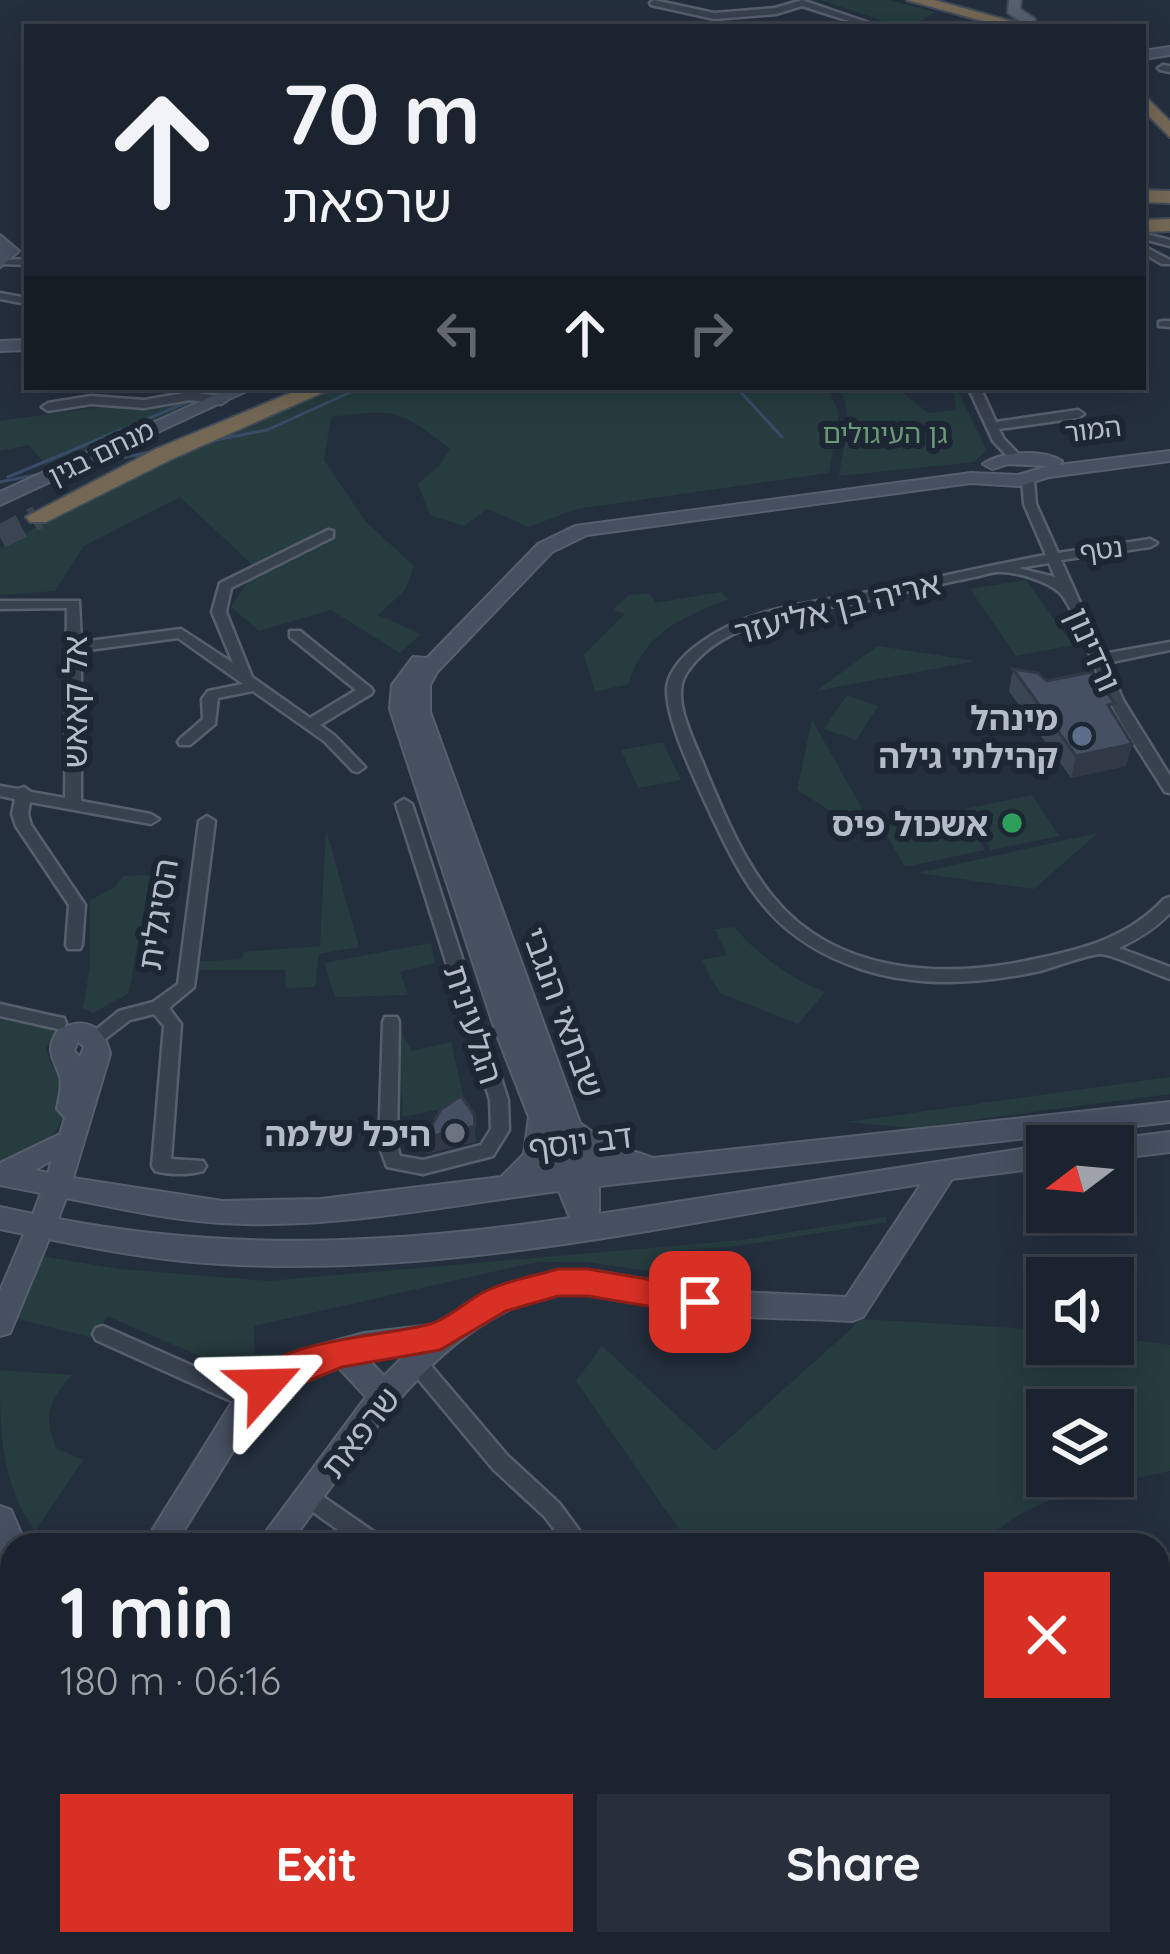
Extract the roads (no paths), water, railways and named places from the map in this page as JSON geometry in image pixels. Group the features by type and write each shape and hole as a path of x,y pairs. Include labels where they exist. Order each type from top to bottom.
{"highway":[{"path":"915,0 993,7"},
{"path":"950,1 993,7 1032,24"},
{"path":"1146,82 1170,104"},
{"path":"1146,103 1167,128"},
{"name":"מנחם בגין","path":"13,503 275,390"},
{"name":"מנחם בגין","path":"13,503 164,454 317,390"}],"main road":[{"path":"1015,0 1013,10 1033,24"}],"street":[{"path":"654,3 698,15 756,14 802,2 868,24"},
{"path":"694,24 698,15"},
{"path":"0,240 10,250 2,262"},
{"path":"1146,251 1166,262"},
{"path":"13,503 241,390"},
{"name":"ורדינון","path":"975,390 1097,660 1170,788"},
{"path":"47,407 91,400 145,404 190,396 221,400"},
{"path":"992,426 1078,414"},
{"path":"999,441 1012,470"},
{"name":"המור","path":"1012,470 1170,447"},
{"name":"המור","path":"1012,470 1170,456"},
{"name":"שבתאי הנגבי","path":"576,1178 538,1102 420,712 419,685 428,669 544,548 572,533 1012,470"},
{"path":"251,683 219,612 225,586 328,533"},
{"name":"נטף","path":"1053,556 1150,543"},
{"name":"אריה בן אליעזר","path":"1053,556 778,615 720,635 678,676 673,693 677,717 750,879 787,921 836,952 891,972 944,978 1025,968 1101,948 1151,924 1170,903"},
{"path":"988,570 1033,573 1068,592"},
{"name":"אל קאאש","path":"0,605 74,604 73,802"},
{"path":"75,646 181,634 310,724 358,767"},
{"path":"295,634 366,691 310,724"},
{"path":"1097,660 1170,646"},
{"path":"185,742 210,722 208,699 213,694 251,683"},
{"path":"0,791 151,819"},
{"path":"25,792 20,814 24,826 76,905 74,945"},
{"name":"הגלעינית","path":"392,1022 389,1155 394,1162 410,1167 487,1151 500,1130 499,1100 404,804"},
{"name":"הסיגלית","path":"96,1046 125,1015 158,1007 186,987 207,821"},
{"path":"1101,948 1170,974"},
{"name":"הסיגלית","path":"158,1007 173,1024 161,1166 197,1166"},
{"path":"0,1010 58,1023"},
{"path":"475,1023 513,1014"},
{"name":"שבתאי הנגבי","path":"513,1014 569,1129 586,1224"},
{"path":"0,1324 8,1288 42,1226 48,1183 75,1089 59,1050 77,1034 96,1046 48,1183 3,1223"},
{"path":"509,1186 527,1171 539,1149 543,1124 538,1102"},
{"name":"דב יוסף","path":"2,1175 146,1203 259,1212 344,1208 1170,1112"},
{"path":"569,1129 597,1150 658,1168"},
{"path":"2,1175 58,1144"},
{"path":"1134,1148 1164,1147"},
{"path":"3,1223 189,1250 324,1254 586,1224 1026,1159"},
{"name":"שרפאת","path":"281,1533 415,1361 440,1336 497,1300 558,1282 588,1282 700,1302 853,1309 944,1170"},
{"path":"855,1183 892,1196 901,1208 904,1229"},
{"path":"103,1334 249,1400"},
{"path":"166,1533 249,1400 284,1372 342,1352 440,1336"},
{"path":"342,1352 386,1398"},
{"path":"415,1361 500,1462 570,1533"},
{"path":"309,1497 359,1533"}],"waterway":[{"path":"8,477 217,390"},
{"path":"215,440 267,430 355,390"},
{"path":"739,390 782,437"},
{"path":"86,465 151,452"},
{"path":"0,482 45,473"}],"tunnel":[{"path":"0,537 38,517"}],"place":[{"name":"מינהל קהילתי גילה","path":"1082,736"},
{"name":"אשכול פיס","path":"1012,823"},
{"name":"היכל שלמה","path":"455,1133"}],"park label":[{"name":"גן העיגולים","path":"885,433"}]}
